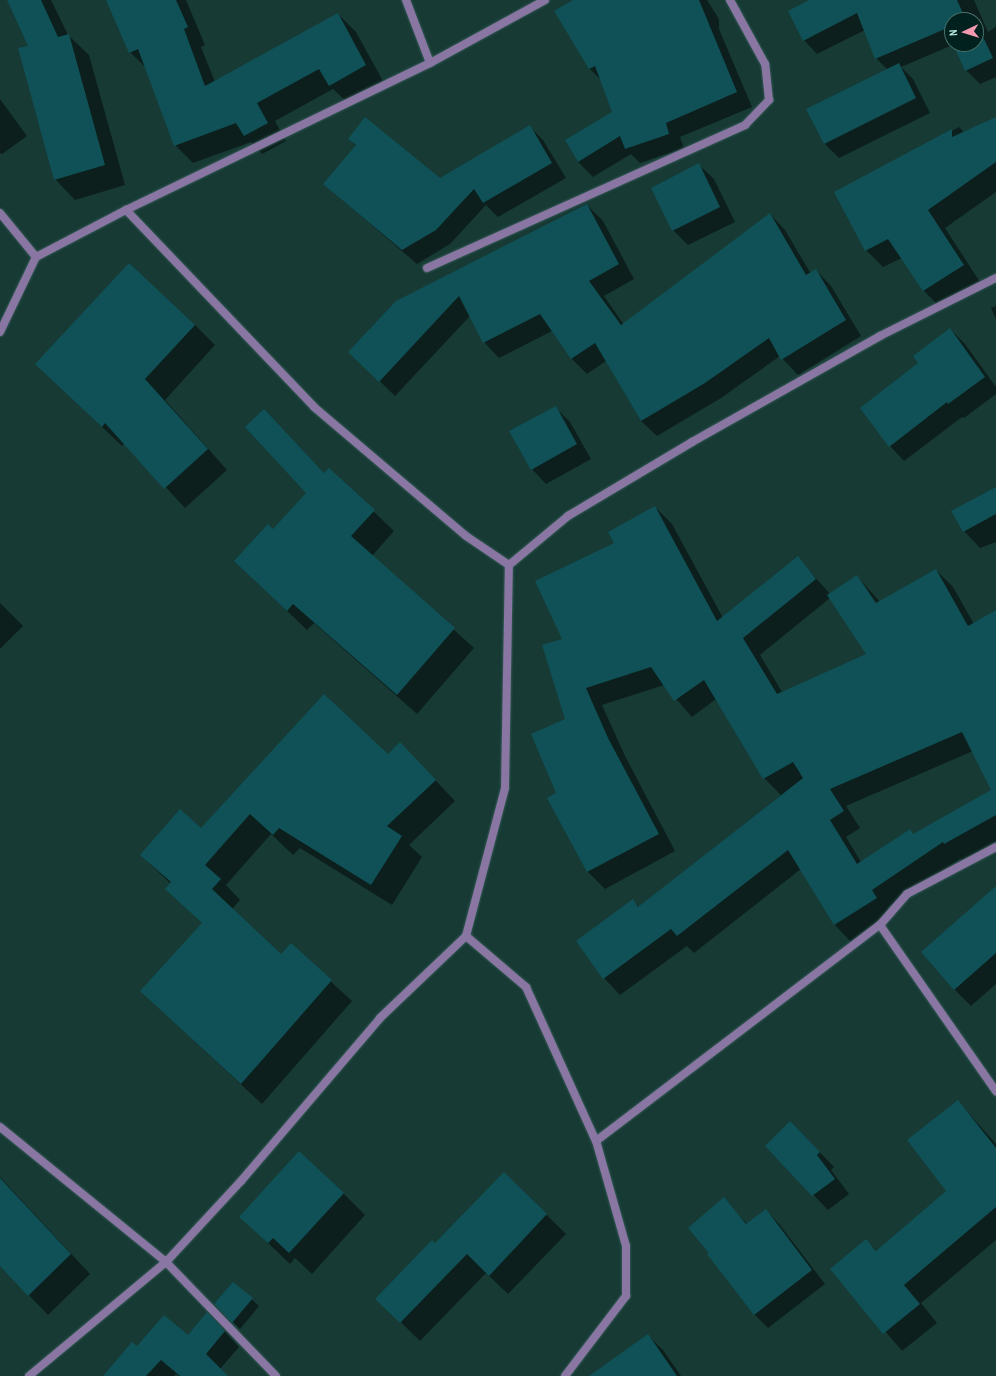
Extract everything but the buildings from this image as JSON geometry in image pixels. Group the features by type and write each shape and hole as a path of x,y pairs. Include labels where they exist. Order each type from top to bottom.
{"street":[{"path":"406,0 430,63"},
{"path":"0,332 36,257 126,210 430,63 545,0"},
{"path":"426,268 744,125 769,100 765,64 730,0"},
{"path":"126,210 314,407 466,536 509,565"},
{"path":"0,213 36,257"},
{"path":"29,1376 166,1262 241,1180 380,1018 466,936 504,788 509,565 568,516 692,442 880,336 996,278"},
{"path":"596,1140 880,925 907,894 996,847"},
{"path":"880,925 996,1092"},
{"path":"466,936 526,987 596,1140 626,1246 626,1296 565,1376"},
{"path":"0,1127 166,1262 276,1376"}]}
